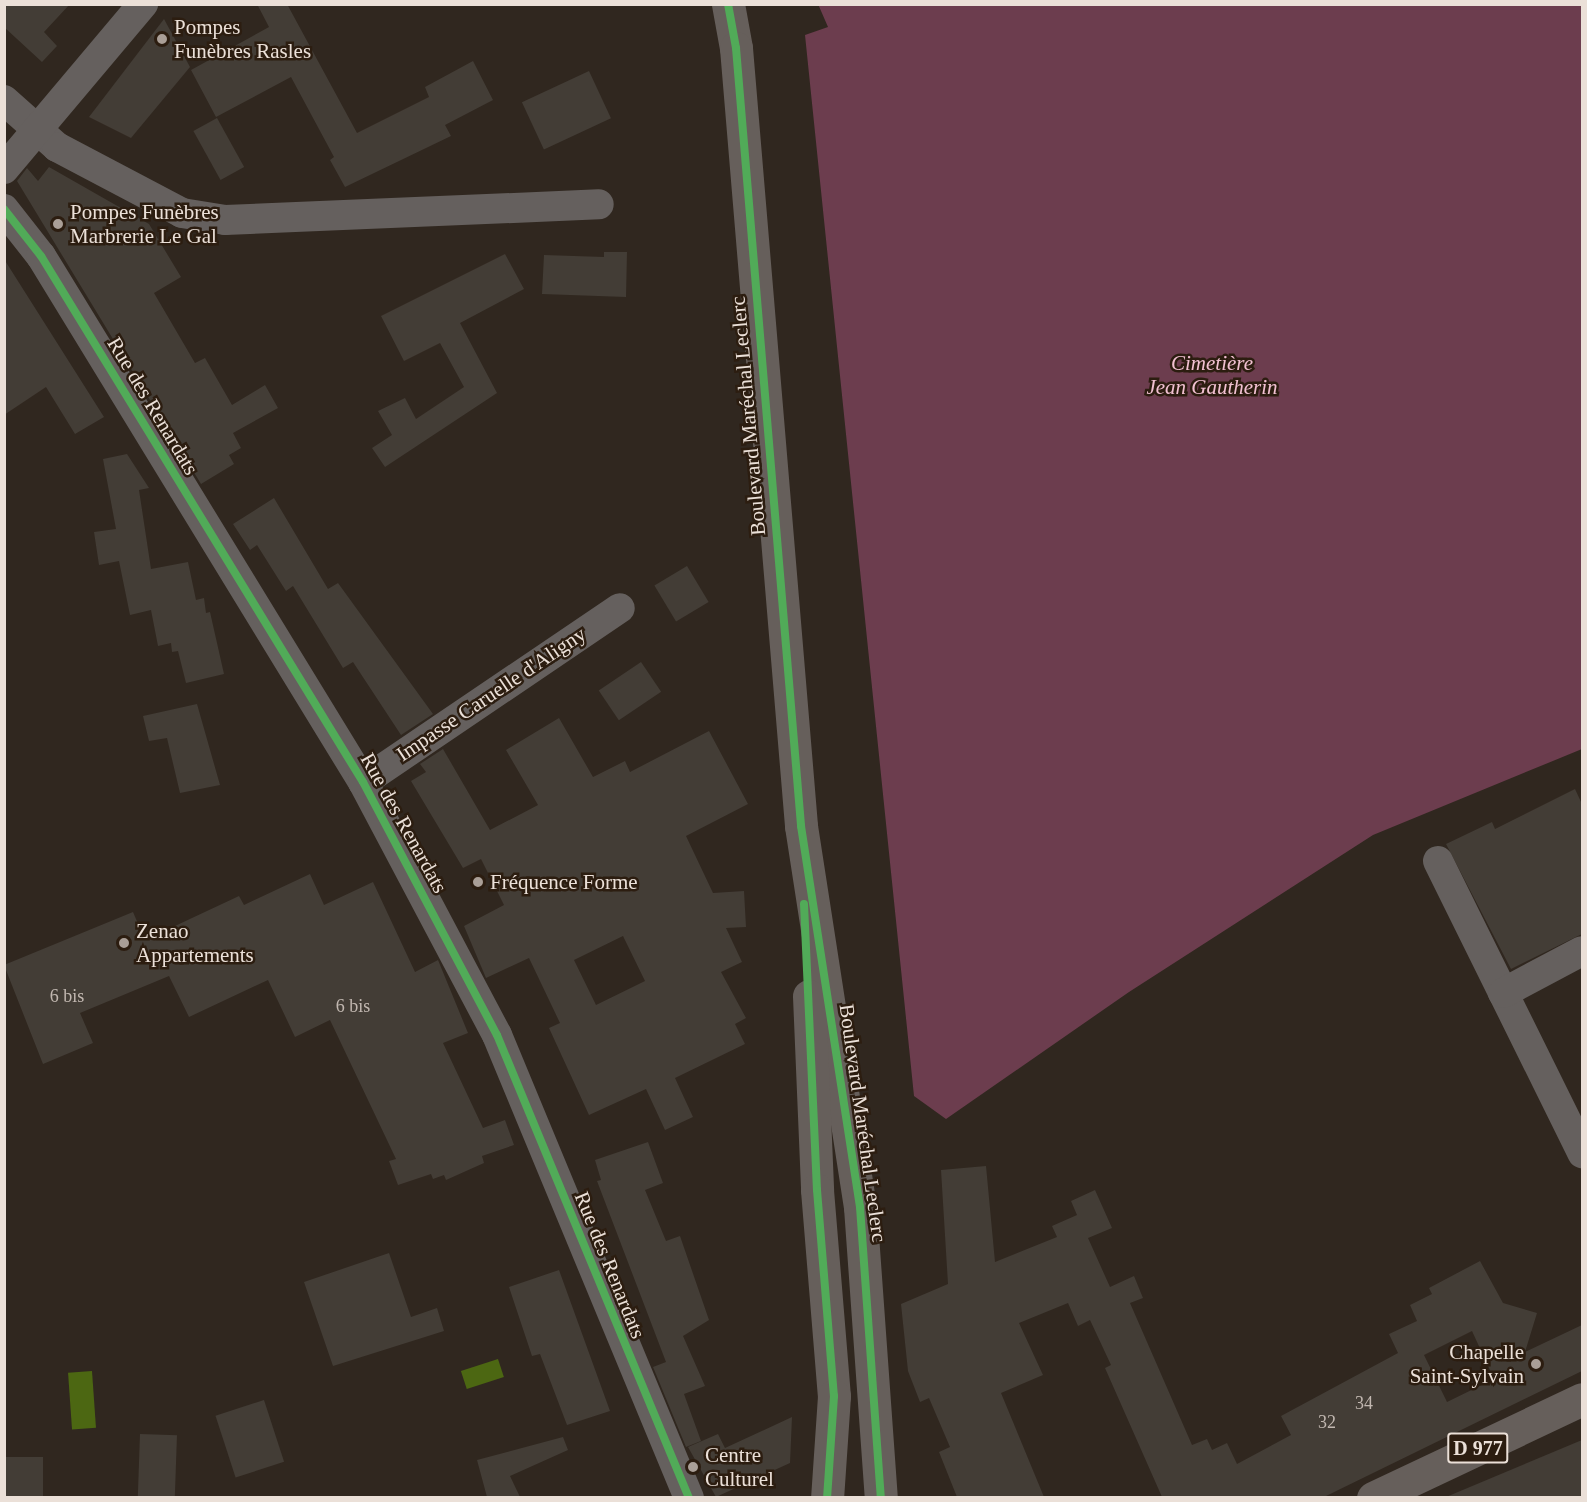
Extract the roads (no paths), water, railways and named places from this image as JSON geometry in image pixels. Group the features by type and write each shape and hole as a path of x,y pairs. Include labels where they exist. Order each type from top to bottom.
{"main road":[{"name":"Boulevard Maréchal Leclerc","path":"728,4 736,48 801,826 817,1190 834,1396 827,1497"},
{"name":"Boulevard Maréchal Leclerc","path":"801,826 860,1207 881,1497"},
{"name":"D 977","path":"1373,1497 1582,1399"}],"street":[{"path":"8,165 143,4"},
{"path":"4,100 57,147 182,213 225,220 599,204"},
{"name":"Rue des Renardats","path":"8,165 41,256"},
{"name":"Rue des Renardats","path":"4,209 41,256 363,782 497,1035 689,1497"},
{"name":"Impasse Caruelle d'Aligny","path":"363,782 620,608"},
{"path":"1438,861 1582,1153"},
{"path":"1503,993 1582,951"}],"place":[{"name":"Pompes Funèbres Rasles","path":"162,39"},
{"name":"Pompes Funèbres Marbrerie Le Gal","path":"58,224"},
{"name":"Fréquence Forme","path":"478,882"},
{"name":"Zenao Appartements","path":"124,943"},
{"name":"Chapelle Saint-Sylvain","path":"1536,1364"},
{"name":"Centre Culturel","path":"693,1467"}],"park label":[{"name":"Cimetière Jean Gautherin","path":"1212,375"}]}
